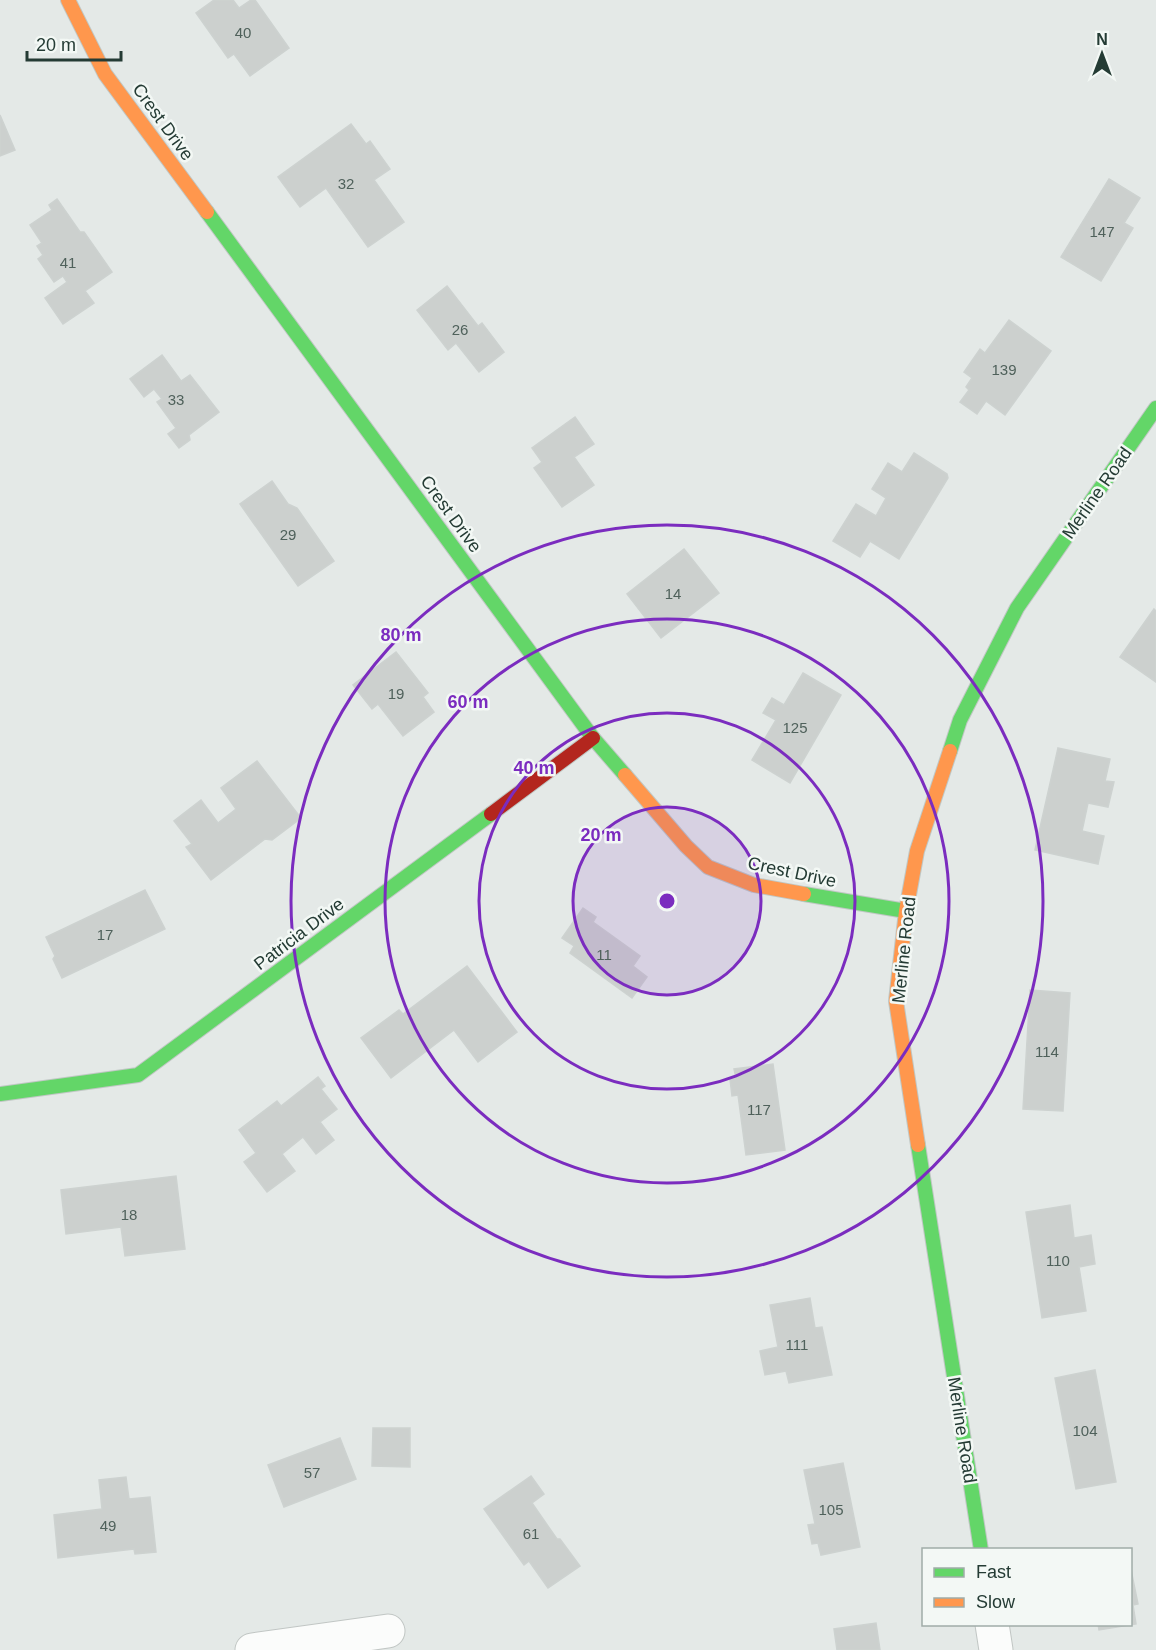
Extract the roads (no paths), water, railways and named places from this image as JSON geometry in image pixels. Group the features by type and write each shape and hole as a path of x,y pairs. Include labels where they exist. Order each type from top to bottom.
{"street":[{"name":"Crest Drive","path":"68,0 105,74 593,738 686,846 708,867 754,885 906,911"},
{"name":"Merline Road","path":"981,1548 897,1001 906,911 917,851 960,720 1017,608 1156,408"},
{"name":"Patricia Drive","path":"0,1094 138,1075 593,738"},
{"path":"992,1626 996,1650"},
{"path":"252,1650 388,1631"}]}
